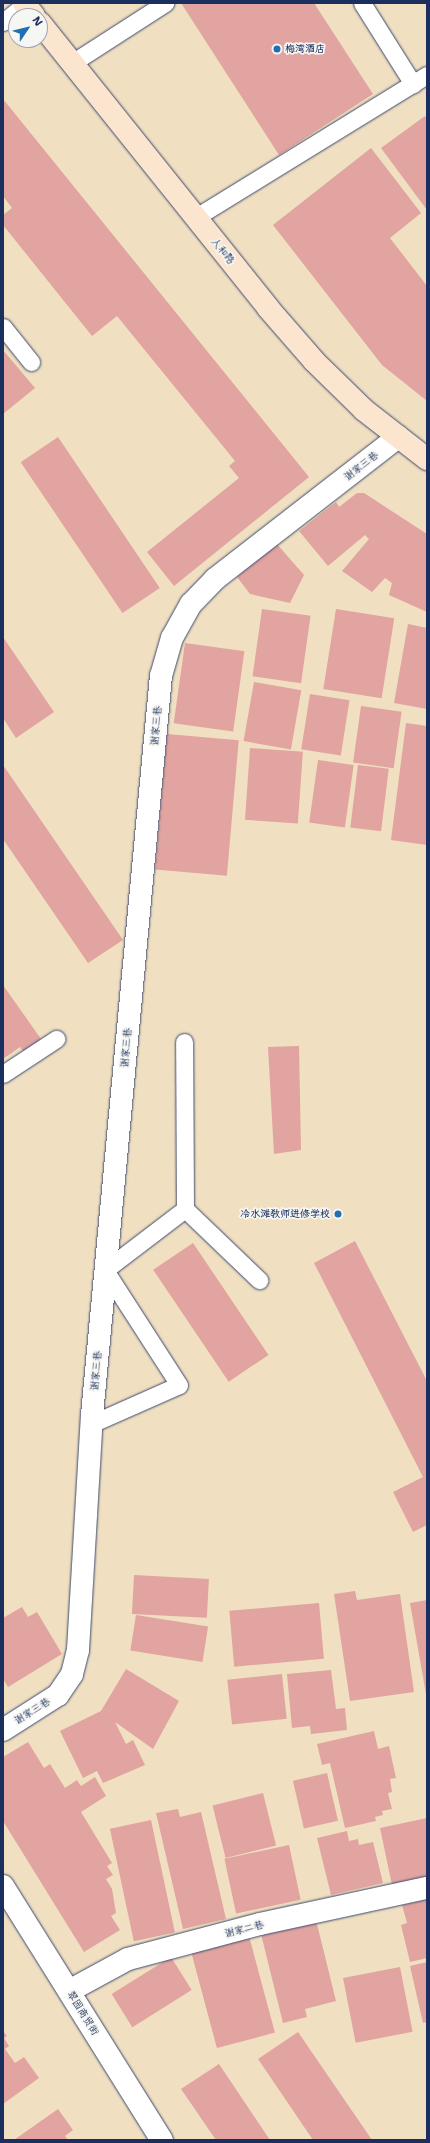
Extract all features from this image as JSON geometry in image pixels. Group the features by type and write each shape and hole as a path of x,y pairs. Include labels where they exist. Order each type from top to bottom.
{"main road":[{"name":"人和路","path":"48,33 314,361 364,410 427,459"}],"street":[{"name":"谢家三巷","path":"3,1730 58,1695 72,1674 78,1650 91,1424 161,676 172,638 191,604 215,579 398,437"},
{"name":"翠园商贸街","path":"3,1886 162,2140"},
{"name":"谢家二巷","path":"69,1991 128,1959 260,1924 427,1888"}],"lane":[{"path":"72,63 165,3"},
{"path":"362,3 412,84"},
{"path":"196,217 427,75"},
{"path":"3,327 31,362"},
{"path":"3,1074 56,1039"},
{"path":"184,1042 185,1209 259,1280"},
{"path":"91,1424 179,1385 106,1270 185,1209"}],"building":[{"name":"梅湾酒店","path":"181,3 314,3 373,94 279,155"},
{"path":"3,99 309,477 174,586 147,552 239,478 229,466 235,461 117,316 92,336 3,225 3,215 12,208 3,196"},
{"path":"425,116 427,119 427,210 381,148"},
{"path":"371,148 421,213 390,238 427,286 427,401 382,365 273,225"},
{"path":"3,350 35,388 3,414"},
{"path":"58,437 160,588 122,613 21,462"},
{"path":"357,493 364,493 427,534 427,612 389,595 392,583 385,578 372,592 342,571 369,539 365,535 328,566 299,531 336,502 339,507"},
{"path":"276,543 304,575 290,603 250,594 237,577"},
{"path":"262,609 311,616 301,683 253,676"},
{"path":"336,609 394,618 382,698 323,689"},
{"path":"408,624 427,628 427,709 394,703"},
{"path":"3,637 54,712 16,738 3,718"},
{"path":"185,643 244,651 233,732 174,723"},
{"path":"254,682 301,690 291,749 244,741"},
{"path":"310,694 350,700 341,756 301,749"},
{"path":"361,706 402,712 394,768 353,762"},
{"path":"406,723 427,726 427,845 391,840"},
{"path":"167,734 239,740 227,876 155,869"},
{"path":"250,748 303,752 298,824 245,820"},
{"path":"318,760 354,765 345,827 309,822"},
{"path":"3,765 123,940 88,963 3,839"},
{"path":"358,765 389,769 381,831 350,828"},
{"path":"3,985 41,1039 23,1051 20,1047 3,1059"},
{"path":"299,1046 301,1150 274,1154 268,1047"},
{"path":"355,1241 427,1381 427,1525 413,1532 393,1492 423,1477 314,1263"},
{"path":"193,1243 268,1355 229,1382 153,1270"},
{"path":"134,1575 209,1579 207,1618 132,1614"},
{"path":"355,1591 357,1600 400,1594 414,1692 350,1701 334,1594"},
{"path":"427,1600 427,1694 426,1694 410,1603"},
{"path":"319,1603 324,1659 234,1667 229,1611"},
{"path":"22,1607 28,1617 37,1612 62,1654 8,1687 3,1679 3,1618"},
{"path":"136,1615 208,1626 202,1662 130,1651"},
{"path":"126,1669 179,1701 153,1749 115,1722 126,1744 133,1740 145,1765 103,1783 97,1771 83,1778 60,1731 101,1711"},
{"path":"331,1670 336,1709 345,1708 347,1730 311,1734 310,1726 292,1728 287,1674"},
{"path":"282,1674 287,1719 232,1725 227,1680"},
{"path":"374,1731 378,1749 389,1746 396,1778 390,1779 392,1792 388,1793 392,1809 382,1811 383,1815 375,1817 376,1821 345,1828 330,1763 322,1765 317,1744"},
{"path":"28,1742 44,1768 50,1764 65,1788 77,1780 81,1786 95,1777 106,1796 81,1812 112,1863 107,1866 113,1875 106,1879 112,1889 116,1913 111,1916 120,1930 84,1952 3,1821 3,1757"},
{"path":"327,1773 338,1821 304,1829 293,1781"},
{"path":"263,1793 276,1845 226,1858 213,1806"},
{"path":"178,1809 180,1817 201,1812 226,1919 183,1929 156,1813"},
{"path":"427,1818 427,1877 392,1885 380,1828"},
{"path":"151,1820 175,1932 134,1941 110,1829"},
{"path":"347,1831 349,1841 358,1839 359,1845 373,1842 383,1883 331,1895 317,1838"},
{"path":"289,1845 301,1900 236,1913 224,1859"},
{"path":"427,1899 427,1958 410,1962 401,1925 407,1923 402,1905"},
{"path":"316,1920 336,2001 305,2009 307,2017 283,2023 261,1934"},
{"path":"249,1936 275,2033 217,2048 191,1952"},
{"path":"171,1957 192,1990 132,2027 112,1994"},
{"path":"427,1962 427,2022 423,2023 410,1966"},
{"path":"400,1967 413,2032 356,2043 343,1978"},
{"path":"3,2031 7,2036 4,2038 9,2046 5,2049 15,2063 24,2057 39,2078 3,2104"},
{"path":"298,2032 372,2140 313,2140 258,2059"},
{"path":"219,2064 270,2140 216,2140 181,2089"},
{"path":"58,2109 73,2130 65,2136 68,2140 14,2140"}],"place":[{"name":"梅湾酒店","path":"277,49"},
{"name":"冷水滩教师进修学校","path":"338,1214"}]}
